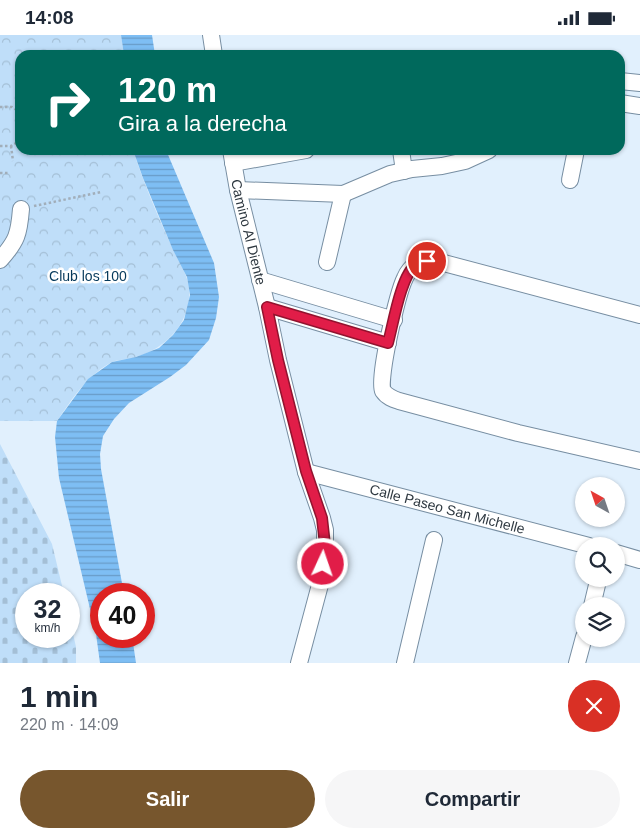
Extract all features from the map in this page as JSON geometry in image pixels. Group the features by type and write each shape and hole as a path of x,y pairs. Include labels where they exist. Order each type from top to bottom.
{"street":[{"path":"211,35 213,50"},
{"path":"625,82 640,83"},
{"path":"625,104 640,105"},
{"path":"232,157 253,155"},
{"path":"402,155 404,171"},
{"path":"238,190 343,194 390,174 465,161 478,155"},
{"path":"570,181 575,155"},
{"name":"Camino Al Diente","path":"232,157 278,360 306,471 322,518 325,545 321,581 299,663"},
{"path":"326,262 343,194"},
{"path":"0,260 13,246 19,230 21,209"},
{"path":"640,315 440,262 427,261 416,264 404,279 381,378 383,391 389,397 399,401 518,433 640,461"},
{"path":"260,280 394,320"},
{"path":"267,307 388,343"},
{"name":"Calle Paseo San Michelle","path":"306,471 575,542"},
{"path":"405,663 434,539"},
{"path":"625,556 640,560"},
{"path":"577,663 581,647"}],"path":[{"path":"0,107 15,109"},
{"path":"0,146 11,146 15,144"},
{"path":"11,146 13,161"},
{"path":"0,173 8,173"},
{"path":"21,209 101,192"}],"green space":[{"name":"Club los 100","path":"0,35 121,35 123,50 15,50 15,155 135,155 157,213 186,276 189,290 185,316 179,327 160,346 133,358 113,362 101,369 80,389 57,421 0,421"},
{"path":"0,444 52,544 61,583 15,583 15,648 76,648 76,663 0,663"}],"water":[{"path":"121,35 152,35 154,50 123,50"},
{"path":"135,155 168,155 214,263 219,297 216,318 209,340 186,365 129,403 114,419 103,436 100,454 101,469 122,583 90,583 90,609 59,478 55,437 57,421 88,379 112,362 136,357 159,348 173,335 184,320 190,295 187,277 173,250"},
{"path":"98,648 134,648 136,663 100,663"}],"route":[{"path":"323,564 325,545 322,518 306,471 278,360 267,307 388,343 404,279 416,264 427,261"}]}
